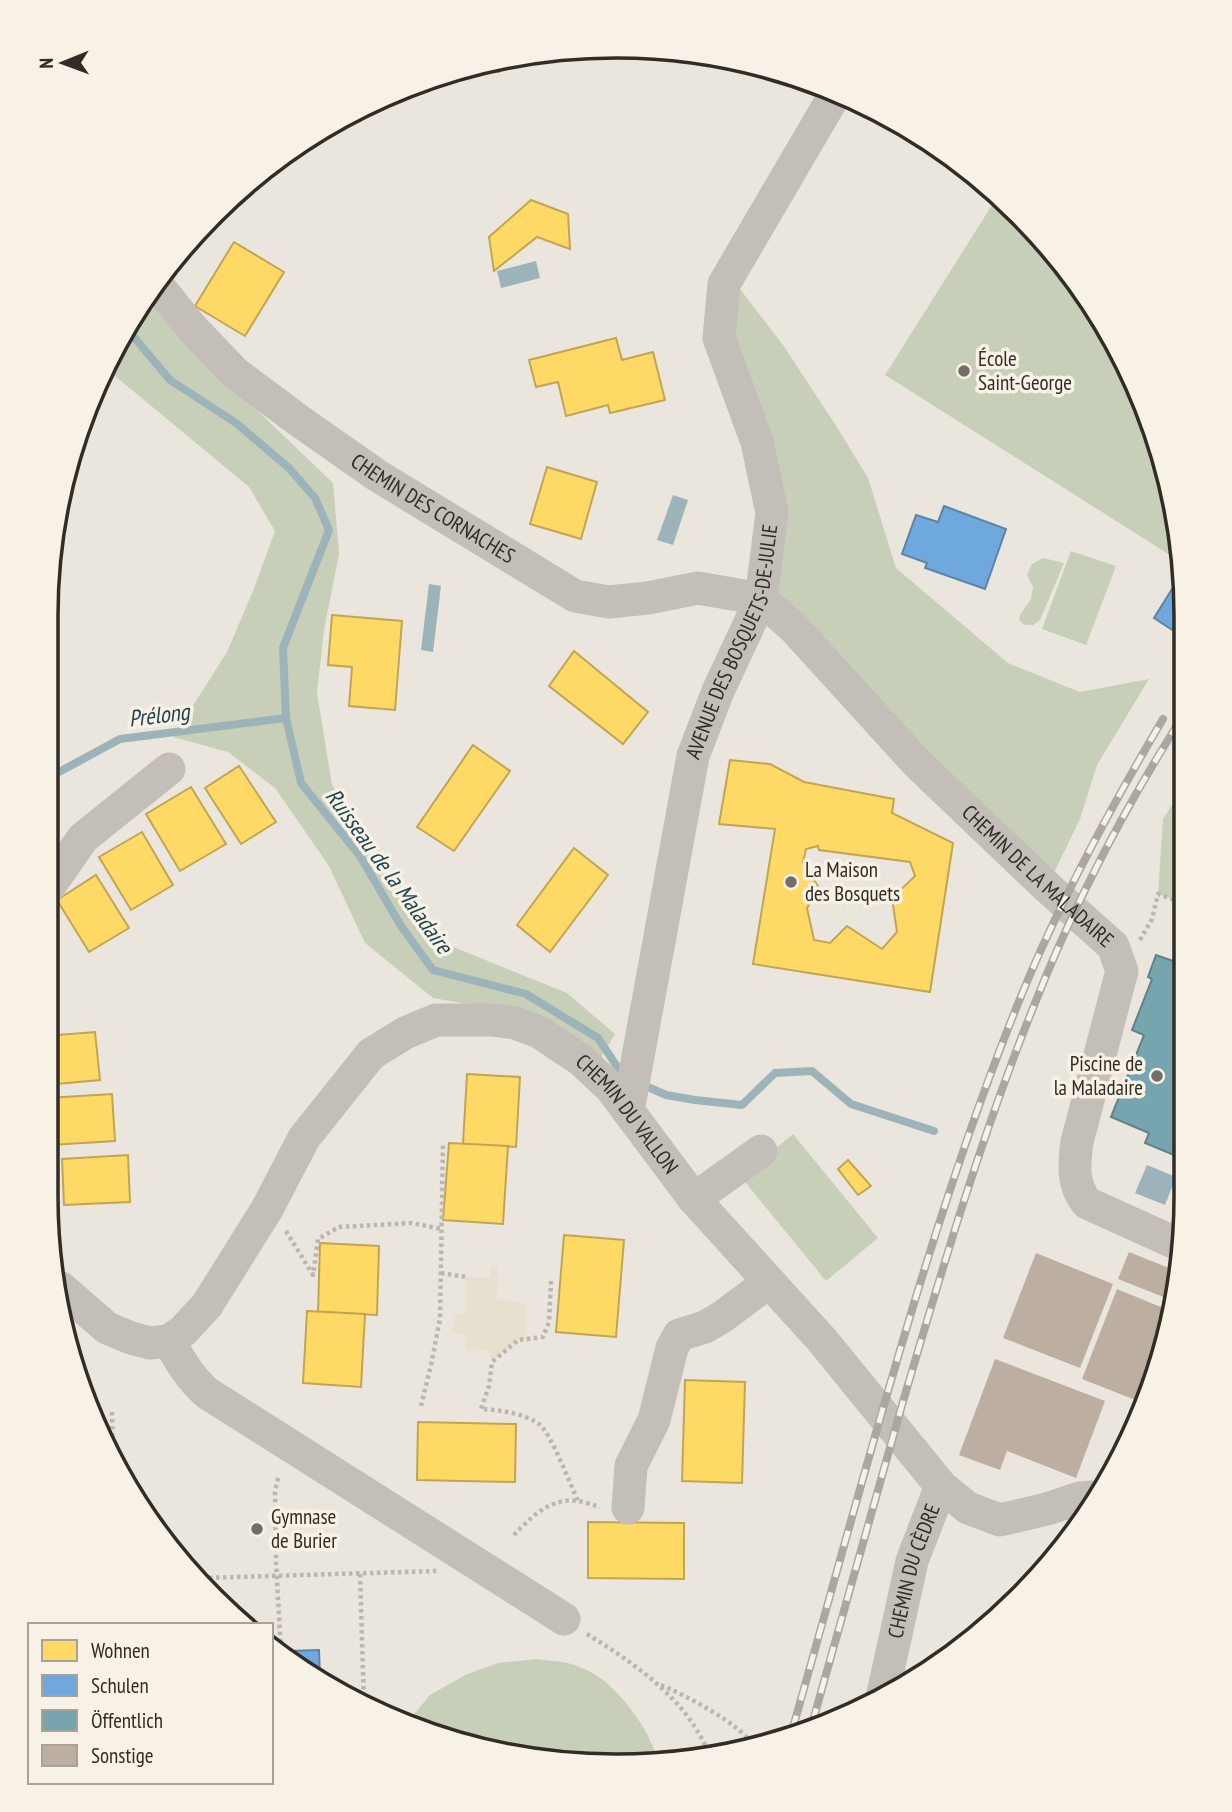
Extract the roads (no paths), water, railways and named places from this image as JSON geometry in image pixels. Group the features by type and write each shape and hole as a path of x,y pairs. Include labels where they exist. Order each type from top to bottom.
{"street":[{"name":"AVENUE DES BOSQUETS-DE-JULIE","path":"630,1101 693,756 718,691 761,599 772,513 757,442 719,338 724,284 832,101"},
{"name":"CHEMIN DES CORNACHES","path":"162,291 192,328 235,373 287,412 378,477 575,596 609,602 648,598 698,588 761,599"},
{"name":"CHEMIN DE LA MALADAIRE","path":"761,599 794,628 916,762 1046,887 1113,946 1122,971 1077,1142 1075,1182 1080,1195 1087,1203 1172,1241"},
{"path":"58,874 83,838 169,769"},
{"name":"CHEMIN DU VALLON","path":"169,1341 183,1331 207,1305 267,1209 304,1138 371,1054 405,1033 436,1020 492,1020 515,1023 539,1032 581,1060 611,1088 630,1101 694,1199 822,1340 941,1486 968,1508 1000,1520 1085,1498"},
{"path":"694,1199 761,1151"},
{"path":"619,1509 631,1466 654,1420 672,1348 679,1335 705,1327 722,1317 769,1282"},
{"path":"66,1293 107,1328 150,1343 169,1341 185,1370 207,1393 564,1619"},
{"name":"CHEMIN DU CÈDRE","path":"885,1685 912,1561 941,1486"}],"water":[{"path":"536,261 540,278 501,288 497,271"},
{"path":"673,495 688,500 673,545 657,540"},
{"path":"429,584 441,586 433,652 421,650"},
{"path":"1147,1165 1174,1176 1165,1205 1135,1193"}],"waterway":[{"name":"Ruisseau de la Maladaire","path":"133,336 170,380 236,423 289,468 315,498 329,530 283,648 286,718 301,783 360,856 401,926 433,970 526,994 598,1038 624,1077"},
{"name":"Prélong","path":"58,773 120,739 286,718"},
{"name":"Ruisseau de la Maladaire","path":"639,1083 666,1095 742,1105 775,1073 812,1071 851,1104 934,1131"}],"railway":[{"path":"794,1725 902,1342 971,1127 1016,1009 1062,905 1110,811 1163,719"},
{"path":"814,1718 917,1354 997,1102 1035,1003 1082,897 1117,828 1174,730"}],"place":[{"name":"École Saint-George","path":"964,371"},
{"name":"La Maison des Bosquets","path":"791,882"},
{"name":"Piscine de la Maladaire","path":"1157,1076"},
{"name":"Gymnase de Burier","path":"257,1529"}]}
